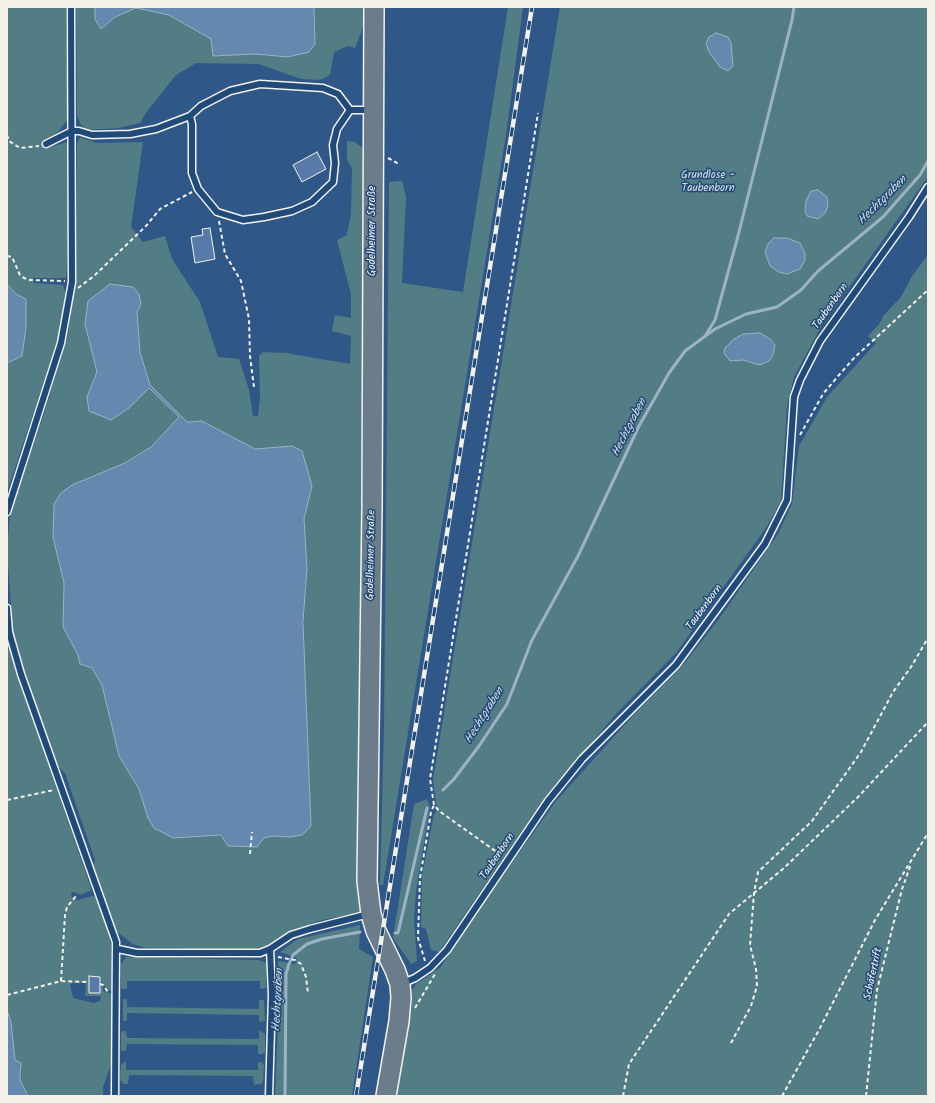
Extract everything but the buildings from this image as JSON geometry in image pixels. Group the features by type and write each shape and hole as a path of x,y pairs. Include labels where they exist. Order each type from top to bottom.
{"main road":[{"name":"Godelheimer Straße","path":"374,7 372,516 367,881 371,914 376,931 395,970 400,984 401,998 399,1021 386,1096"}],"lane":[{"path":"7,512 62,343 72,282 71,7"},
{"path":"46,144 72,131 79,131 92,135 130,134 156,129 190,116 201,106 230,91 260,84 323,88 338,94 350,110"},
{"path":"190,116 192,124 192,173 198,189 217,212 243,220 292,211 312,202 333,182 335,163 333,145 337,129 350,110"},
{"path":"350,110 374,110"},
{"name":"Taubenborn","path":"400,984 415,978 437,961 548,801 582,759 676,665 765,544 787,500 794,397 800,380 820,341 909,217 928,188"},
{"path":"7,608 9,632 15,654 118,950 115,1096"},
{"path":"118,950 137,953 260,953 270,950 291,935 339,921 371,914"},
{"path":"269,1096 272,995 270,950"}],"path":[{"path":"508,860 439,811 434,805 431,795 430,779 538,113"},
{"path":"7,135 9,141 20,148 46,144"},
{"path":"70,293 94,276 146,226 160,209 198,189"},
{"path":"217,212 225,254 241,281 249,318 250,356 254,387"},
{"path":"7,256 12,257 20,275 30,280 72,282"},
{"path":"790,454 823,394 855,357 928,290"},
{"path":"731,1043 751,1006 757,986 756,969 750,945 754,893 758,872 812,821 861,752 893,692 911,667 928,638"},
{"path":"623,1096 629,1064 729,914 784,868 859,796 928,722"},
{"path":"7,800 61,789"},
{"path":"422,954 418,938 420,878 431,812 434,805"},
{"path":"250,854 252,832"},
{"path":"782,1096 820,1028 875,920 928,834"},
{"name":"Schäfertrift","path":"866,1096 877,990 902,889 913,859"},
{"path":"61,981 66,907 76,896"},
{"path":"288,958 298,961 304,969 308,993"},
{"path":"414,1011 441,966 437,961"},
{"path":"7,995 61,981 86,982"}],"green space":[{"path":"7,7 66,7 68,119 58,132 42,141 44,149 67,142 69,234 66,278 33,278 34,283 63,285 66,295 58,339 7,492 7,363 22,356 26,328 26,299 16,294 7,283"},
{"path":"76,7 95,7 95,19 101,29 115,17 136,8 169,15 211,39 213,56 256,54 288,57 309,52 315,44 314,7 363,7 363,27 355,48 348,46 334,52 330,75 320,80 301,79 259,64 196,63 176,75 140,123 119,128 87,130 81,125 77,116"},
{"path":"508,7 523,7 506,135 383,885 380,885 384,727 389,182 402,181 406,197 402,283 463,292"},
{"name":"Grundlose - Taubenborn","path":"560,7 928,7 928,177 822,325 794,377 787,406 781,501 768,525 676,653 615,715 539,806 439,952 431,950 426,929 421,927 422,875 434,814 437,810 433,780"},
{"path":"80,137 97,143 143,142 131,227 143,242 165,236 172,259 200,302 218,357 239,359 249,390 253,416 258,416 260,398 259,356 263,352 286,353 350,364 351,336 332,331 335,315 351,318 351,294 337,240 347,235 351,214 352,168 347,160 347,141 355,142 363,148 367,160 361,910 359,913 322,920 292,930 263,949 146,948 133,944 117,932 93,866 95,860 65,773 58,766 33,697 13,632 7,551 10,514 43,417 68,334 76,268 77,143","holes":["141,304 137,312 140,352 150,385 187,422 203,421 255,449 292,446 312,486 304,519 307,569 291,837 273,836 264,838 256,847 228,846 222,835 213,835 148,818 139,789 119,756 102,685 92,668 80,664 78,655 63,627 64,583 62,572 125,463 151,447 179,417 149,388 87,397 97,372 85,324"]},
{"path":"928,255 928,1096 397,1096 412,1003 409,995 416,984 441,967 461,934 556,801 638,710 682,666 719,619 778,534 792,504 799,446 827,397 876,343 868,336 880,323 883,316 901,297 912,276"},
{"path":"7,637 16,672 91,888 90,891 80,895 71,892 72,897 78,900 92,896 96,897 107,927 111,944 112,991 107,989 100,980 100,977 90,977 89,993 99,993 100,986 103,987 103,991 112,994 113,996 112,1061 103,1087 103,1096 28,1096 20,1080 22,1072 15,1060 11,1022 7,1010","holes":["86,983 85,996 101,996 100,1001 94,1003 73,998 70,984"]},
{"path":"427,799 430,807 416,891 414,919 417,961 411,964 393,938 414,804"},
{"path":"360,925 359,949 373,957 352,1096 275,1096 279,999 278,961 295,964 297,958 280,952 298,939"},
{"path":"126,957 258,960 265,962 267,966 266,988 260,989 260,981 127,981 127,989 123,989 121,988 121,964"},
{"path":"123,999 127,999 127,1007 259,1009 259,1000 264,1000 265,1021 259,1022 259,1015 127,1013 127,1021 123,1021"},
{"path":"259,1030 265,1034 265,1052 262,1054 258,1054 258,1045 127,1044 126,1051 122,1051 121,1049 121,1033 123,1031 126,1031 127,1038 259,1039"},
{"path":"126,1062 126,1070 258,1070 258,1062 262,1062 264,1065 263,1082 261,1084 254,1085 253,1076 129,1075 128,1084 124,1084 120,1080 121,1065"}],"water":[{"path":"95,7 314,7 315,44 309,52 288,57 256,54 213,56 211,39 169,15 136,8 115,17 101,29 95,19"},
{"path":"716,33 728,37 731,43 733,66 728,71 720,67 709,52 706,43 709,37"},
{"path":"818,190 827,197 828,206 825,213 818,219 807,216 805,211 806,201 811,191"},
{"path":"774,238 787,238 800,243 805,253 805,260 800,269 787,274 779,272 770,266 765,252 768,244"},
{"path":"7,284 16,294 26,299 26,328 22,356 7,363"},
{"path":"110,284 133,287 139,294 141,304 137,312 140,352 150,385 187,422 202,421 255,449 292,446 302,451 312,486 304,519 307,569 303,622 311,826 302,835 290,837 273,836 264,838 257,847 228,846 221,835 173,838 154,828 148,818 139,789 119,756 102,685 92,668 80,664 78,655 63,627 64,583 53,537 54,504 61,493 72,485 125,463 151,447 179,417 149,388 129,408 111,420 89,411 87,397 97,372 85,324 88,301"},
{"path":"760,333 770,339 775,345 773,355 769,361 760,365 743,360 730,361 724,353 725,348 733,340 743,334"},
{"path":"7,1010 11,1022 15,1060 21,1063 20,1080 28,1096 7,1096"}],"waterway":[{"path":"705,336 715,320 738,236 794,7"},
{"name":"Hechtgraben","path":"443,790 454,779 479,746 507,704 532,640 578,556 639,426 669,373 685,351 715,329 746,314 777,307 801,290 818,271 883,217 920,175 928,161"},
{"name":"Hechtgraben","path":"395,933 398,933 427,808"},
{"name":"Hechtgraben","path":"285,1096 286,974 293,955 307,944 322,939 360,932"}],"railway":[{"path":"356,1096 532,7"}]}
